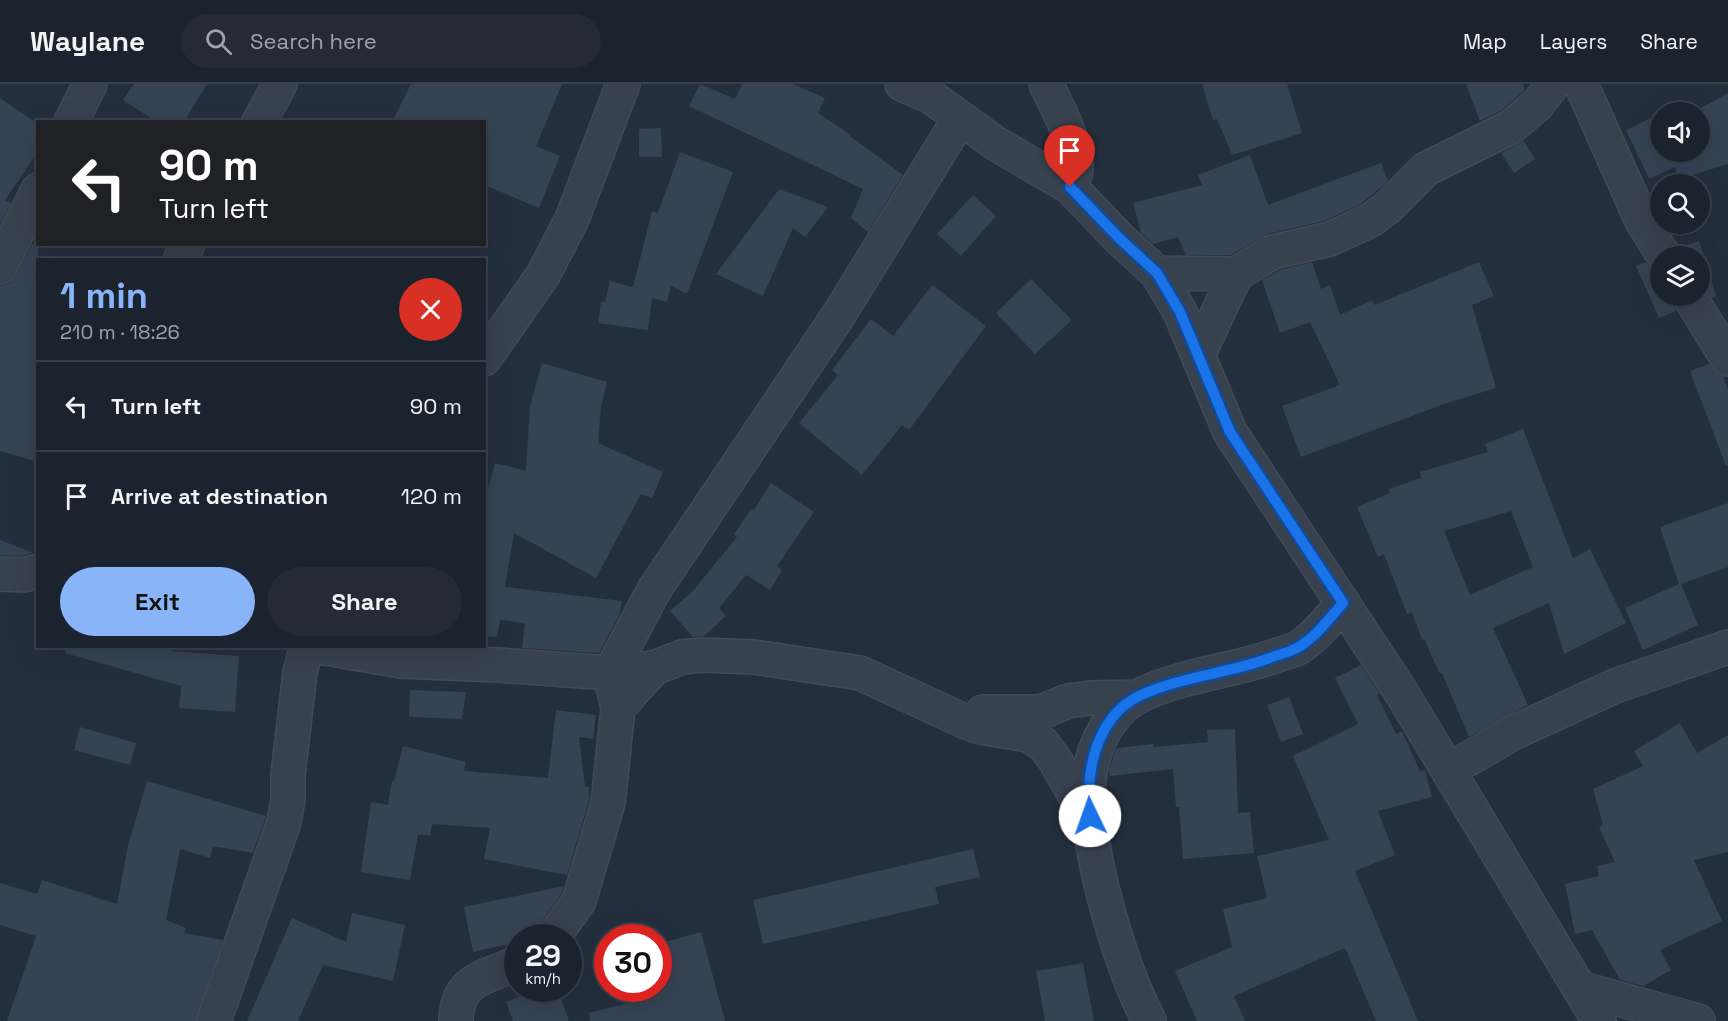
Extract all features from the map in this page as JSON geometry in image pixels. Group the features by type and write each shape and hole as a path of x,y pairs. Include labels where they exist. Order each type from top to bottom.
{"street":[{"path":"72,120 90,84"},
{"path":"260,120 280,84"},
{"path":"486,356 543,275 572,219 623,84"},
{"path":"902,84 930,96 995,143 1070,187 1120,239 1157,273 1180,312 1230,432 1343,603 1449,770 1599,1021"},
{"path":"1046,84 1074,154 1076,171 1070,187"},
{"path":"1157,273 1236,274 1273,252 1330,239 1371,220 1388,207 1426,169 1511,127 1538,104 1552,84"},
{"path":"1581,84 1642,221 1658,246"},
{"path":"563,924 579,901 608,803 618,708 610,673 654,590 838,316 960,118"},
{"path":"0,267 36,194"},
{"path":"1198,355 1236,274"},
{"path":"1695,306 1728,359"},
{"path":"0,574 24,575 36,572"},
{"path":"1149,1021 1113,928 1094,850 1089,779 1096,747 1105,729 1123,706 1138,697 1168,685 1249,665 1297,648 1318,631 1343,603"},
{"path":"1449,770 1513,733 1615,686 1728,646"},
{"path":"214,1021 284,822 300,672 306,648"},
{"path":"326,648 401,661 498,664 610,673 654,668 682,657 701,655 754,657 860,673 946,711 964,722 1028,735 1043,744 1090,816"},
{"path":"618,708 654,668"},
{"path":"946,711 1041,712 1068,701 1138,697"},
{"path":"456,1021 457,1007 462,992 473,982 504,969"},
{"path":"1579,988 1698,1021"}],"building":[{"path":"134,84 207,84 185,120 154,120 123,100"},
{"path":"411,84 562,84 536,146 560,156 539,208 486,186 486,120 393,120"},
{"path":"700,84 735,99 742,84 793,84 825,98 818,113 903,175 868,232 851,218 863,189 689,106"},
{"path":"1202,84 1287,84 1302,133 1232,155 1217,119 1213,120"},
{"path":"1466,84 1523,84 1525,90 1501,111 1480,121"},
{"path":"1728,93 1728,164 1695,174 1677,174 1675,167 1660,174 1650,174 1649,179 1626,130 1650,119 1650,162 1710,162 1710,103"},
{"path":"0,98 36,123 36,155 5,200 11,203 0,225"},
{"path":"661,128 662,157 639,157 639,129"},
{"path":"1524,141 1535,159 1514,173 1501,153"},
{"path":"680,152 733,172 687,294 671,286 667,302 652,298 648,330 598,323 601,302 605,302 610,281 633,287 652,211 658,213"},
{"path":"1250,155 1268,205 1381,163 1388,181 1361,204 1324,221 1268,234 1231,255 1186,255 1178,237 1153,244 1141,233 1133,203 1202,185 1198,175"},
{"path":"779,189 828,207 805,237 793,228 763,296 716,274"},
{"path":"973,195 996,216 961,256 937,234"},
{"path":"1699,241 1701,246 1683,246"},
{"path":"32,244 36,244 38,258 36,258 36,461 0,451 0,286 10,283"},
{"path":"1312,262 1321,289 1330,285 1340,315 1372,300 1375,305 1479,262 1494,296 1472,305 1496,388 1447,403 1301,457 1282,406 1340,385 1310,322 1280,333 1262,280 1280,270"},
{"path":"1646,262 1650,266 1650,298 1636,266"},
{"path":"1710,277 1716,296 1712,298 1710,295"},
{"path":"1031,279 1072,320 1035,354 996,313"},
{"path":"932,285 986,326 909,430 902,425 862,475 799,423 838,375 832,370 871,319 893,336"},
{"path":"1654,306 1674,306 1676,311 1659,318"},
{"path":"542,363 607,382 601,407 598,443 663,472 652,498 641,494 596,578 514,533 505,587 622,601 619,616 599,653 522,648 525,623 500,620 497,637 486,636 486,497 495,463 526,471 530,406"},
{"path":"1709,364 1719,375 1723,376 1728,390 1728,465 1726,466 1690,371"},
{"path":"1523,429 1573,558 1590,549 1626,623 1564,654 1549,603 1493,628 1528,705 1469,737 1442,673 1440,674 1424,639 1422,640 1412,612 1407,614 1384,554 1378,557 1357,507 1390,493 1389,489 1421,478 1420,472 1488,452 1485,444","holes":["1511,511 1533,567 1470,595 1444,531"]},
{"path":"771,483 814,512 777,566 782,570 770,590 746,575 719,608 726,616 704,636 693,637 670,611 692,592 737,537 734,534 751,509 754,510"},
{"path":"1728,503 1728,567 1681,584 1698,625 1643,650 1625,608 1679,584 1660,527"},
{"path":"0,540 34,553 22,556 0,555"},
{"path":"66,648 171,648 170,651 239,656 235,712 179,708 181,686 65,653"},
{"path":"1361,665 1380,694 1377,695 1396,734 1402,731 1420,771 1425,770 1432,797 1378,811 1395,855 1355,871 1418,1021 1376,1021 1345,948 1234,996 1245,1021 1197,1021 1175,971 1232,947 1223,909 1267,898 1257,856 1329,840 1293,756 1358,724 1335,678"},
{"path":"410,690 466,692 462,719 409,717"},
{"path":"1289,697 1303,734 1281,742 1267,705"},
{"path":"556,710 596,715 593,739 579,737 585,787 589,787 589,800 567,875 484,859 490,828 432,824 430,836 418,834 410,880 361,872 371,802 388,805 392,781 394,781 403,746 466,762 464,771 548,778"},
{"path":"1680,723 1697,753 1728,735 1728,852 1694,860 1722,921 1660,950 1671,970 1643,986 1620,980 1592,930 1575,934 1565,884 1599,876 1597,866 1615,862 1599,827 1603,825 1593,789 1643,766 1634,751"},
{"path":"80,727 136,743 130,765 74,750"},
{"path":"1235,729 1238,813 1250,812 1254,853 1183,859 1173,769 1110,776 1109,771 1115,751 1117,748 1153,744 1153,747 1208,742 1207,730"},
{"path":"147,781 266,816 253,853 213,846 210,858 180,849 166,920 186,928 184,933 223,940 196,1021 7,1021 36,936 0,925 0,883 37,894 42,880 117,904 128,846"},
{"path":"973,849 980,877 935,887 939,904 763,944 753,900"},
{"path":"564,886 562,893 540,924 504,924 504,945 473,952 464,907"},
{"path":"352,913 405,925 393,981 323,965 298,1021 247,1021 292,918 346,942"},
{"path":"701,932 725,1021 590,1021 589,1013 631,1002 672,1002 672,940"},
{"path":"1083,963 1094,1021 1045,1021 1036,971"},
{"path":"506,1002 562,1002 569,1021 513,1021"}],"route":[{"path":"1070,187 1120,239 1157,273 1180,312 1230,432 1343,603 1318,631 1297,648 1249,665 1168,685 1138,697 1123,706 1105,729 1096,747 1089,779 1090,816"}]}
